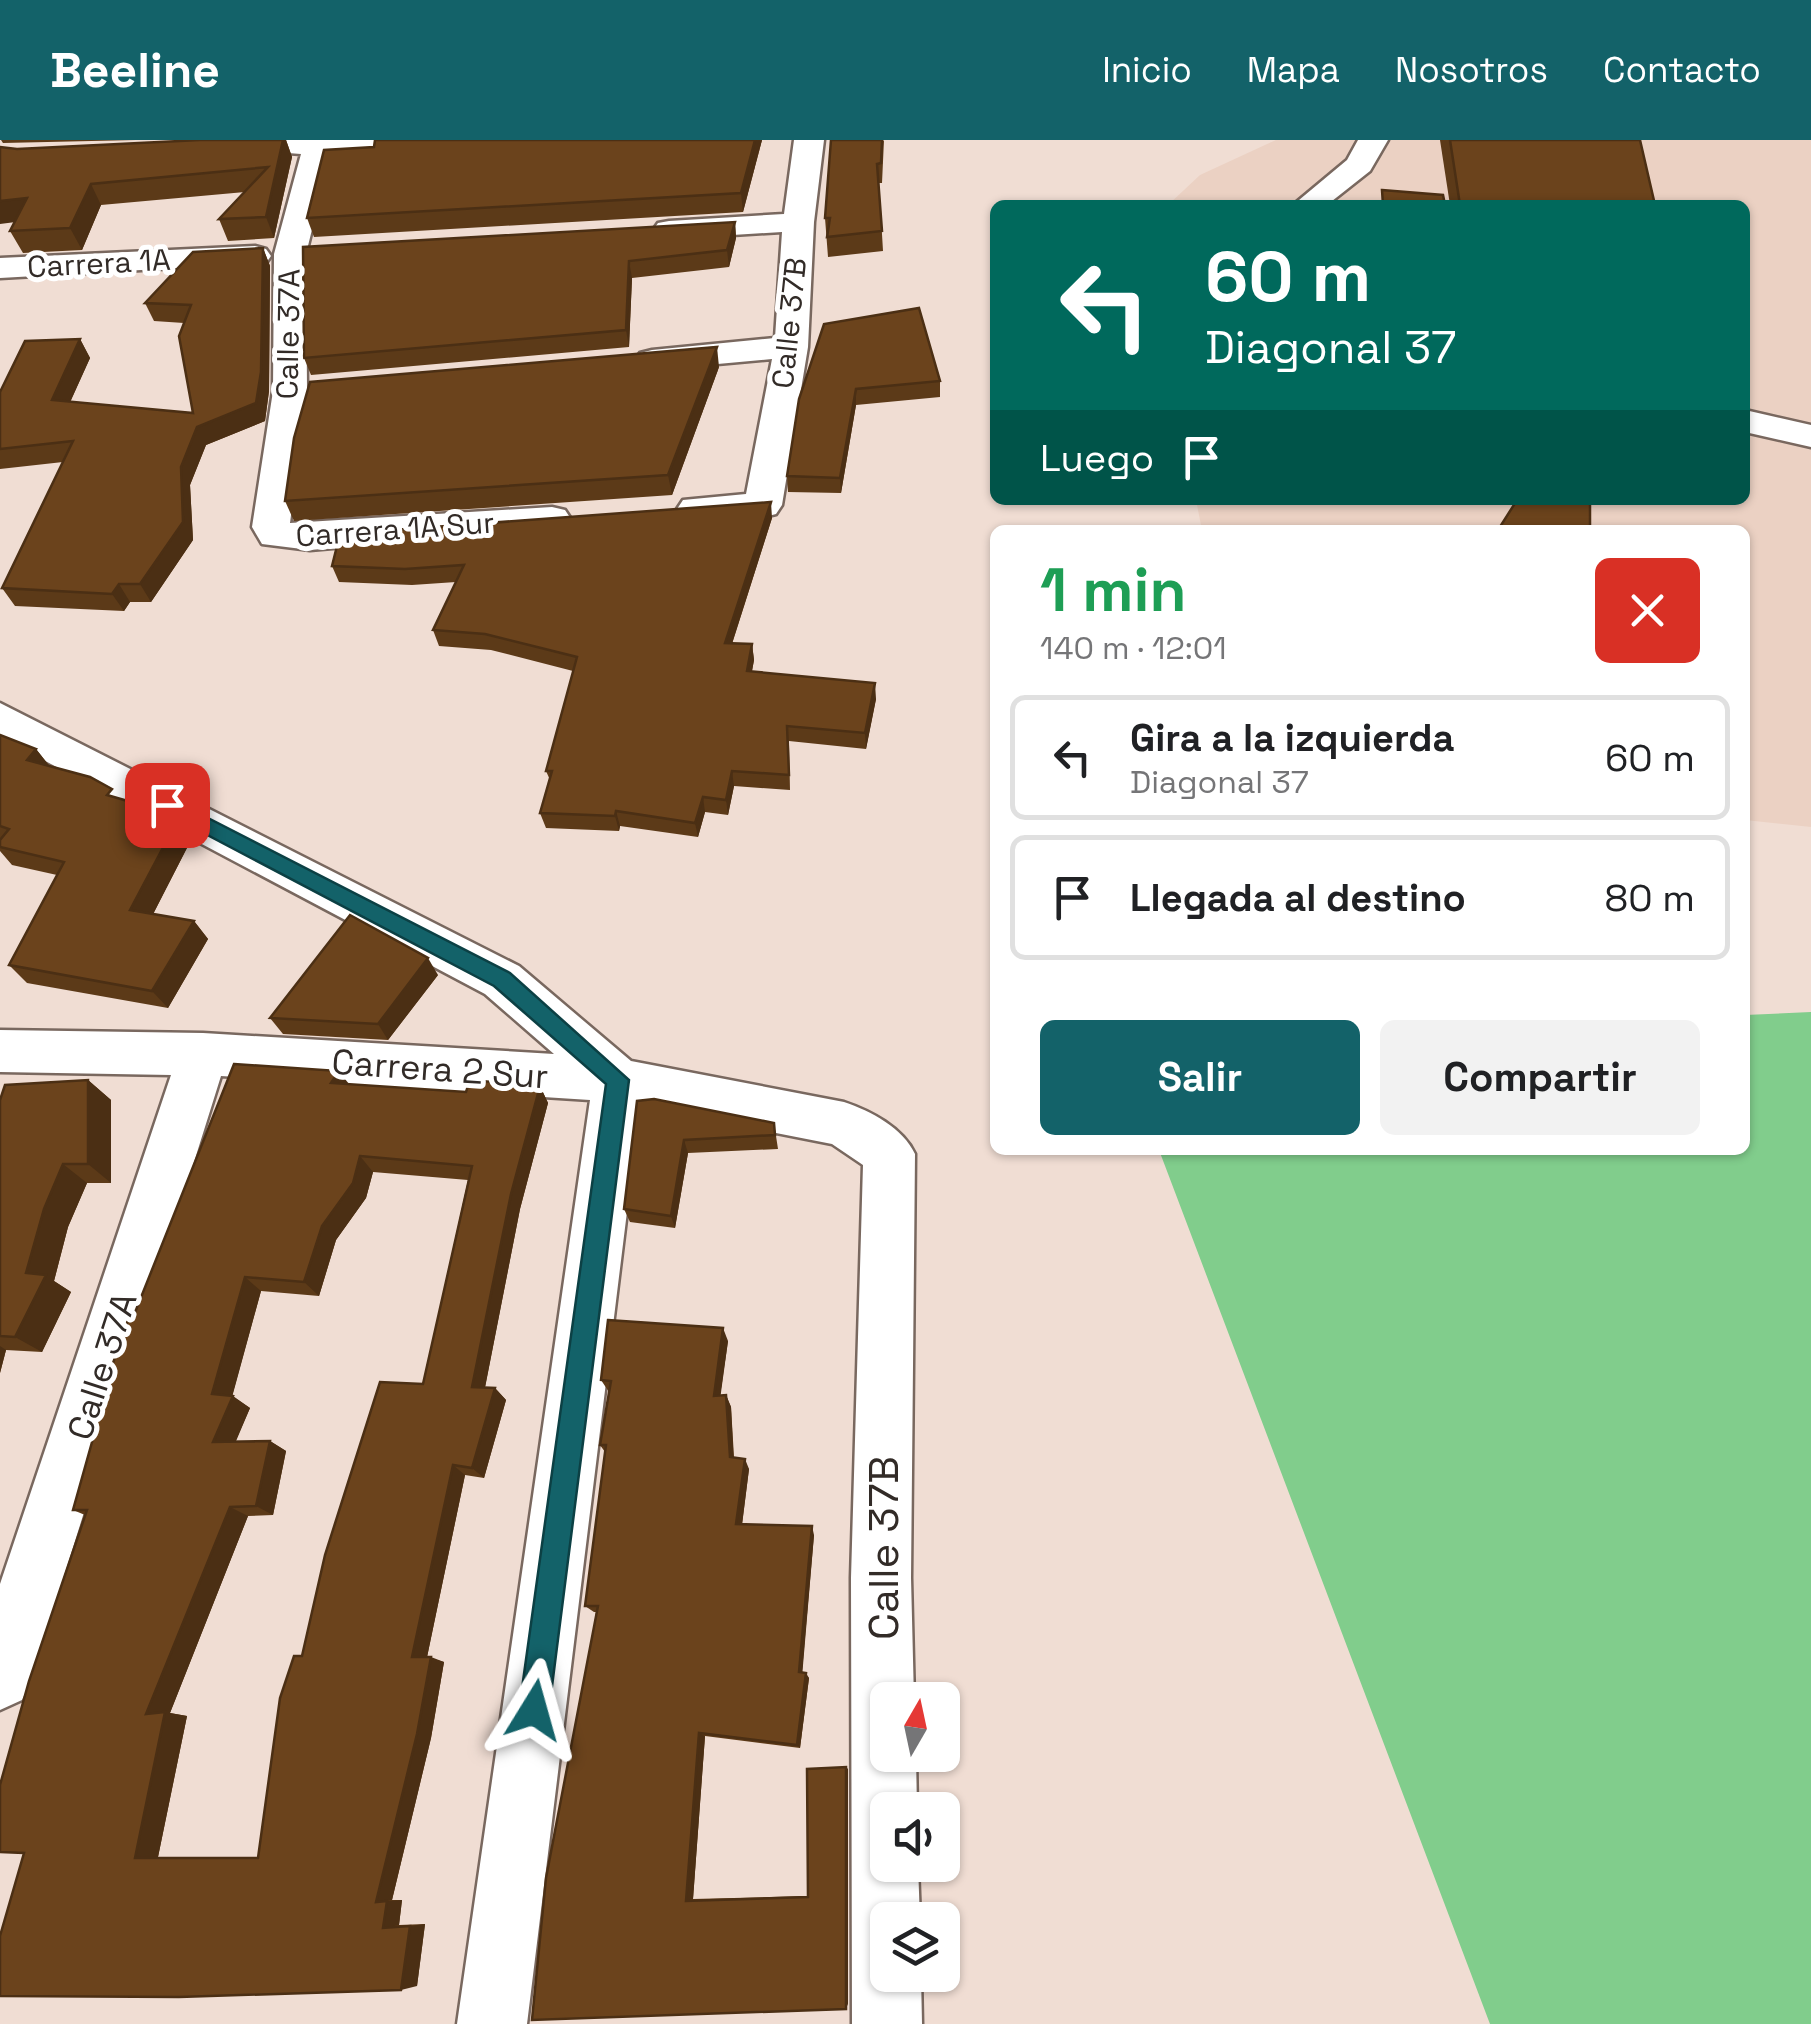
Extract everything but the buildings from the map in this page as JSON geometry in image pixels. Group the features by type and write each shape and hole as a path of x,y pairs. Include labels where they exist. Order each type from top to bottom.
{"street":[{"path":"260,147 381,140"},
{"name":"Calle 37B","path":"664,512 763,505 791,348 798,222 809,140"},
{"path":"1315,200 1359,166 1373,140"},
{"name":"Calle 37A","path":"271,526 290,392 290,254 318,144"},
{"path":"641,232 798,222"},
{"name":"Carrera 1A","path":"0,268 328,252"},
{"path":"618,363 791,348"},
{"path":"290,392 328,388"},
{"path":"1750,421 1811,436"},
{"name":"Carrera 1A Sur","path":"271,526 275,534 290,538 584,517"},
{"path":"0,718 502,980 618,1080 492,2024"},
{"name":"Carrera 2 Sur","path":"0,1050 203,1054 618,1080 844,1124 872,1140"},
{"name":"Calle 37A","path":"0,1678 203,1054"},
{"name":"Calle 37B","path":"872,1140 889,1154 880,1578 888,2024"}],"shaded area":[{"path":"1276,140 1811,140 1811,827 1750,821 1750,525 1201,525 1197,505 1750,505 1750,200 1173,200 1200,175"}],"green space":[{"path":"1811,1012 1811,2024 1490,2024 1161,1155 1750,1155 1750,1015"}],"route":[{"path":"167,805 502,980 618,1080 534,1710"}]}
